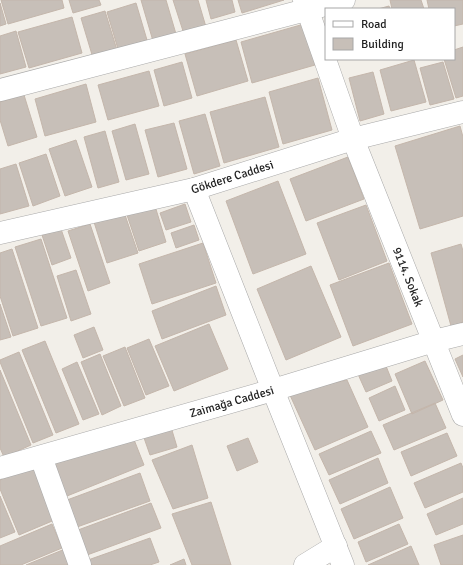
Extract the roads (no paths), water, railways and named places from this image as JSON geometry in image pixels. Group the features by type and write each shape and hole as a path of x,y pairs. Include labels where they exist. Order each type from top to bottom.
{"street":[{"path":"0,90 306,5 344,0"},
{"name":"9114. Sokak","path":"306,5 325,60"},
{"name":"9114. Sokak","path":"325,60 353,140 463,415"},
{"name":"Gökdere Caddesi","path":"0,233 194,189 353,140 463,112"},
{"path":"194,189 339,556 305,565"},
{"name":"Zaimağa Caddesi","path":"0,468 273,390 434,341 463,334"},
{"path":"41,457 80,565"}]}
